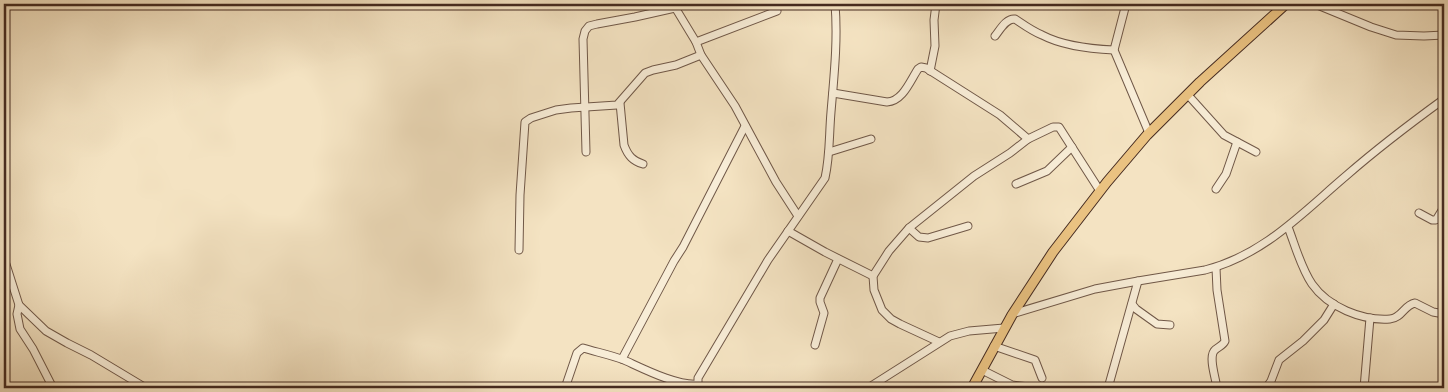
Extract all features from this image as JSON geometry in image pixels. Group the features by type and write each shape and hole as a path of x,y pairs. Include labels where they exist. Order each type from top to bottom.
{"main road":[{"path":"972,388 1012,314 1053,252 1100,191 1149,133 1286,4"}],"street":[{"path":"565,388 577,353 583,348 675,380 700,386 698,378 768,260 825,178 829,163 835,71 835,4"},
{"path":"930,71 935,46 934,20 936,4"},
{"path":"1126,4 1114,50 1149,133"},
{"path":"1315,4 1396,35 1444,35"},
{"path":"586,152 583,40 585,31 589,26 674,6 696,42 701,55 734,106 776,182 798,216"},
{"path":"696,42 777,11"},
{"path":"995,36 1008,20 1015,19 1042,36 1097,49 1114,50"},
{"path":"518,250 525,122 531,118 556,110 620,103 628,91 645,74 701,55"},
{"path":"833,93 893,102 900,98 918,69 922,67 1000,115 1028,139"},
{"path":"1188,95 1224,135 1256,152"},
{"path":"1012,314 1096,289 1216,268 1245,255 1265,244 1288,227 1375,151 1444,99"},
{"path":"620,103 626,152 634,161 643,164"},
{"path":"622,360 745,126"},
{"path":"939,342 891,319 882,310 874,290 872,276 889,251 909,228 974,176 1028,139 1056,126 1059,127 1100,191"},
{"path":"829,152 871,139"},
{"path":"1216,189 1226,174 1237,142"},
{"path":"1016,184 1047,171 1072,147"},
{"path":"1418,213 1436,220 1444,207"},
{"path":"909,228 919,237 928,238 968,226"},
{"path":"1288,227 1312,284 1325,298 1334,304 1353,313 1370,318 1392,319 1401,315 1408,305 1415,303 1433,312 1444,314"},
{"path":"788,232 872,276"},
{"path":"4,258 19,305 46,331 146,388"},
{"path":"815,345 824,313 820,298 838,259"},
{"path":"1216,268 1217,290 1226,341 1214,351 1212,356 1216,384"},
{"path":"1108,388 1138,281"},
{"path":"1132,304 1157,324 1170,325"},
{"path":"1266,388 1271,381 1279,360 1324,320 1334,304"},
{"path":"19,305 17,314 20,329 33,348 53,388"},
{"path":"1364,388 1370,318"},
{"path":"868,388 950,336 969,331 1004,328"},
{"path":"994,346 1035,360 1042,378"},
{"path":"982,370 1012,385 1030,387"}]}
